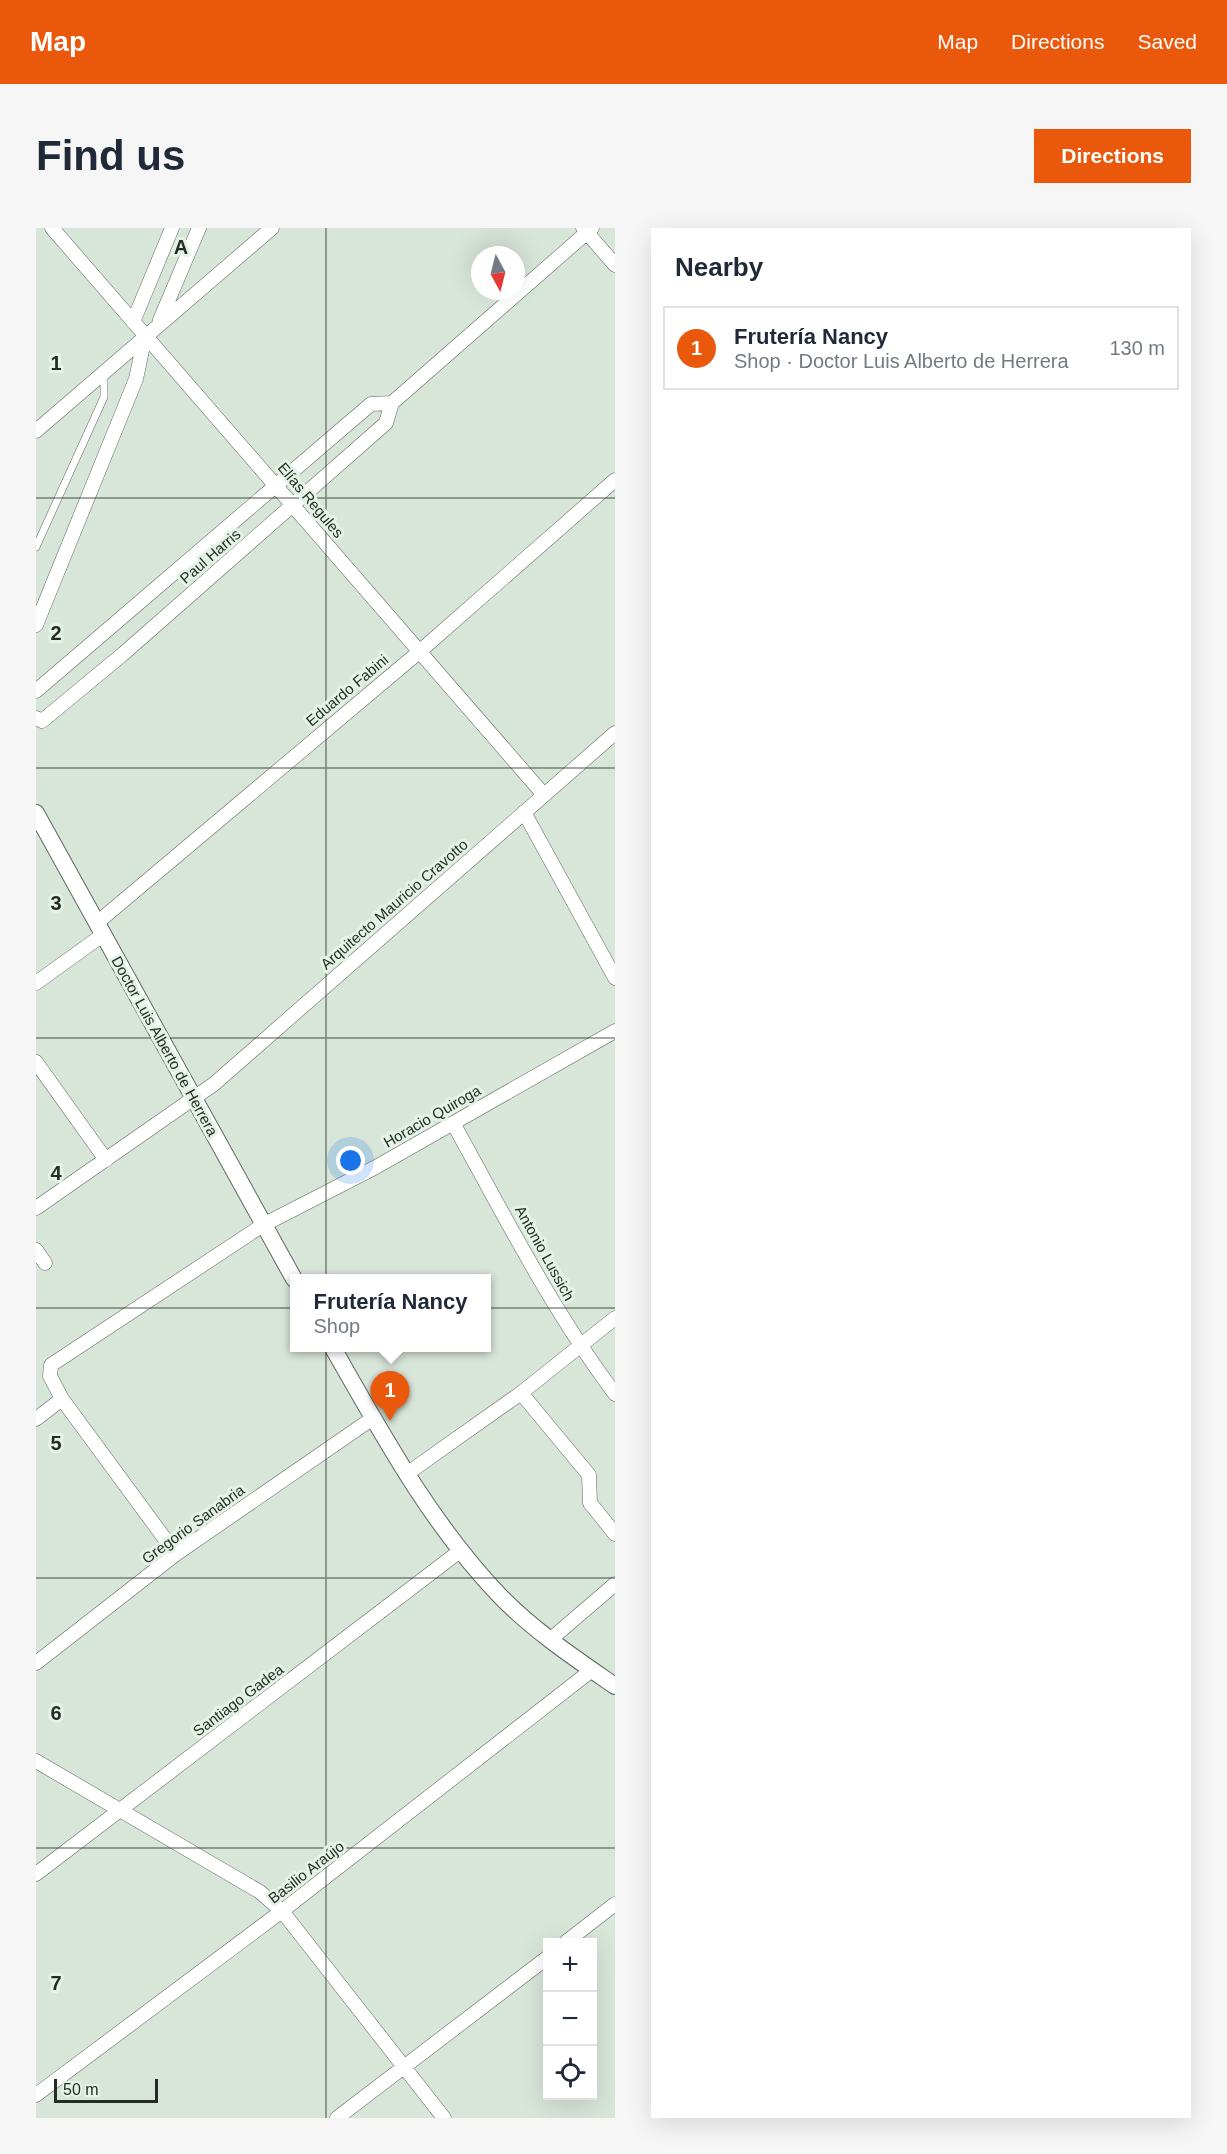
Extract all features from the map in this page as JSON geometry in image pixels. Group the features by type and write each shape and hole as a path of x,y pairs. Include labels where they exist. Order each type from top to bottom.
{"street":[{"name":"Elías Regules","path":"52,228 544,795"},
{"path":"133,322 172,228"},
{"path":"158,325 199,228"},
{"path":"36,431 272,228"},
{"path":"587,229 615,265"},
{"name":"Paul Harris","path":"36,718 42,721 105,669 386,423 392,403 587,229"},
{"path":"36,626 136,379 145,336"},
{"name":"Paul Harris","path":"36,691 371,405 392,403"},
{"name":"Eduardo Fabini","path":"36,983 615,480"},
{"name":"Arquitecto Mauricio Cravotto","path":"36,1209 194,1099 615,734"},
{"path":"524,812 615,978"},
{"name":"Doctor Luis Alberto de Herrera","path":"36,813 291,1274"},
{"name":"Horacio Quiroga","path":"62,1399 50,1376 51,1365 263,1225 376,1167 615,1031"},
{"path":"36,1062 106,1160"},
{"name":"Antonio Lussich","path":"453,1124 579,1346 615,1394"},
{"path":"36,1250 45,1263"},
{"path":"408,1473 521,1393 615,1318"},
{"path":"336,1352 373,1418 460,1551 502,1598 550,1639 615,1686"},
{"path":"521,1393 589,1475 590,1503 615,1534"},
{"path":"36,1419 62,1399 176,1554"},
{"name":"Gregorio Sanabria","path":"36,1663 176,1554 373,1418"},
{"name":"Santiago Gadea","path":"36,1874 460,1551"},
{"path":"550,1639 615,1584"},
{"name":"Basilio Araújo","path":"36,2095 282,1911 592,1670"},
{"path":"36,1761 260,1892 282,1911 444,2118"},
{"path":"571,1938 615,1904"},
{"path":"337,2118 543,1961"}],"lane":[{"path":"36,547 104,397 104,372"}],"place":[{"name":"Frutería Nancy","path":"390,1421"}]}
